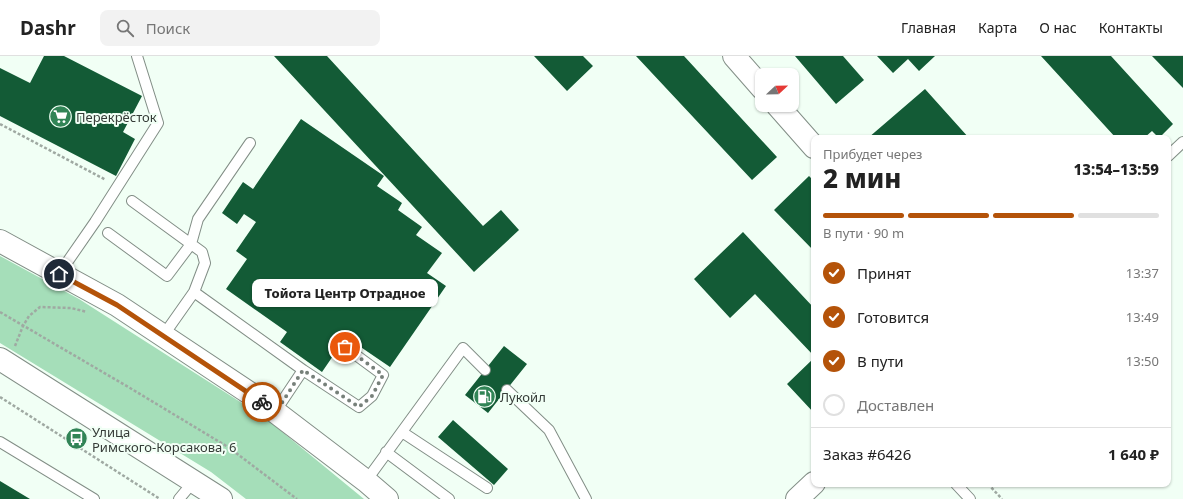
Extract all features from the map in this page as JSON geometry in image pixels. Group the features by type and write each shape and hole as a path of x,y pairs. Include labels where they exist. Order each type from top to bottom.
{"street":[{"path":"734,56 755,80"},
{"path":"783,112 811,144"},
{"path":"0,241 117,305 257,398 366,481 387,499"},
{"path":"6,355 89,416 221,499"},
{"path":"797,499 811,486"}],"lane":[{"path":"59,274 158,123 137,56"},
{"path":"1171,153 1183,142"},
{"path":"108,233 167,276 191,244 198,219 250,143"},
{"path":"132,202 202,252 205,263 194,292 163,336"},
{"path":"194,292 303,370 359,407 372,396 383,375 345,347"},
{"path":"366,481 463,348 486,370"},
{"path":"276,412 303,370"},
{"path":"507,390 549,430 586,499"},
{"path":"402,432 487,488"},
{"path":"0,442 94,499"},
{"path":"386,452 449,499"},
{"path":"179,499 194,481"},
{"path":"959,487 970,499"}],"path":[{"path":"0,124 118,186"},
{"path":"6,355 29,316 40,307 71,308 94,314"},
{"path":"0,312 228,447 297,499"},
{"path":"0,397 160,499"},
{"path":"991,487 1002,499"}],"green space":[{"path":"0,256 79,299 264,417 364,499 246,499 211,472 0,343"}],"building":[{"path":"44,56 64,56 142,96 123,132 135,139 116,176 0,116 0,68 30,83"},
{"path":"274,56 327,56 483,226 501,210 519,230 474,272"},
{"path":"534,56 583,56 593,66 567,91"},
{"path":"636,56 684,56 777,157 752,180"},
{"path":"795,56 843,56 864,80 836,104"},
{"path":"877,56 935,56 919,71 908,59 893,73"},
{"path":"1041,56 1111,56 1173,124 1162,135 1156,135 1152,131 1147,135 1113,135"},
{"path":"1152,56 1183,56 1183,88"},
{"path":"925,89 966,135 871,135"},
{"path":"301,119 384,176 377,186 402,203 398,210 422,227 416,235 442,253 427,273 446,286 390,367 346,337 322,372 280,342 287,332 226,289 247,259 236,251 256,222 244,214 237,224 222,213 243,182 253,189"},
{"path":"809,176 811,178 811,248 774,210"},
{"path":"743,232 811,305 811,353 755,294 730,318 694,279"},
{"path":"504,346 527,364 488,413 465,395"},
{"path":"811,361 811,410 787,384"},
{"path":"453,420 508,469 494,485 438,437"},
{"path":"0,481 30,499 0,499"}],"way so far":[{"path":"262,402 276,412 303,370 359,407 372,396 383,375 345,347"}],"place":[{"name":"Перекрёсток","path":"61,117"},
{"name":"Тойота Центр Отрадное","path":"345,347"},
{"name":"Лукойл","path":"485,397"},
{"name":"Улица Римского-Корсакова, 6","path":"76,439"}],"route":[{"path":"59,274 117,305 262,402"}]}
